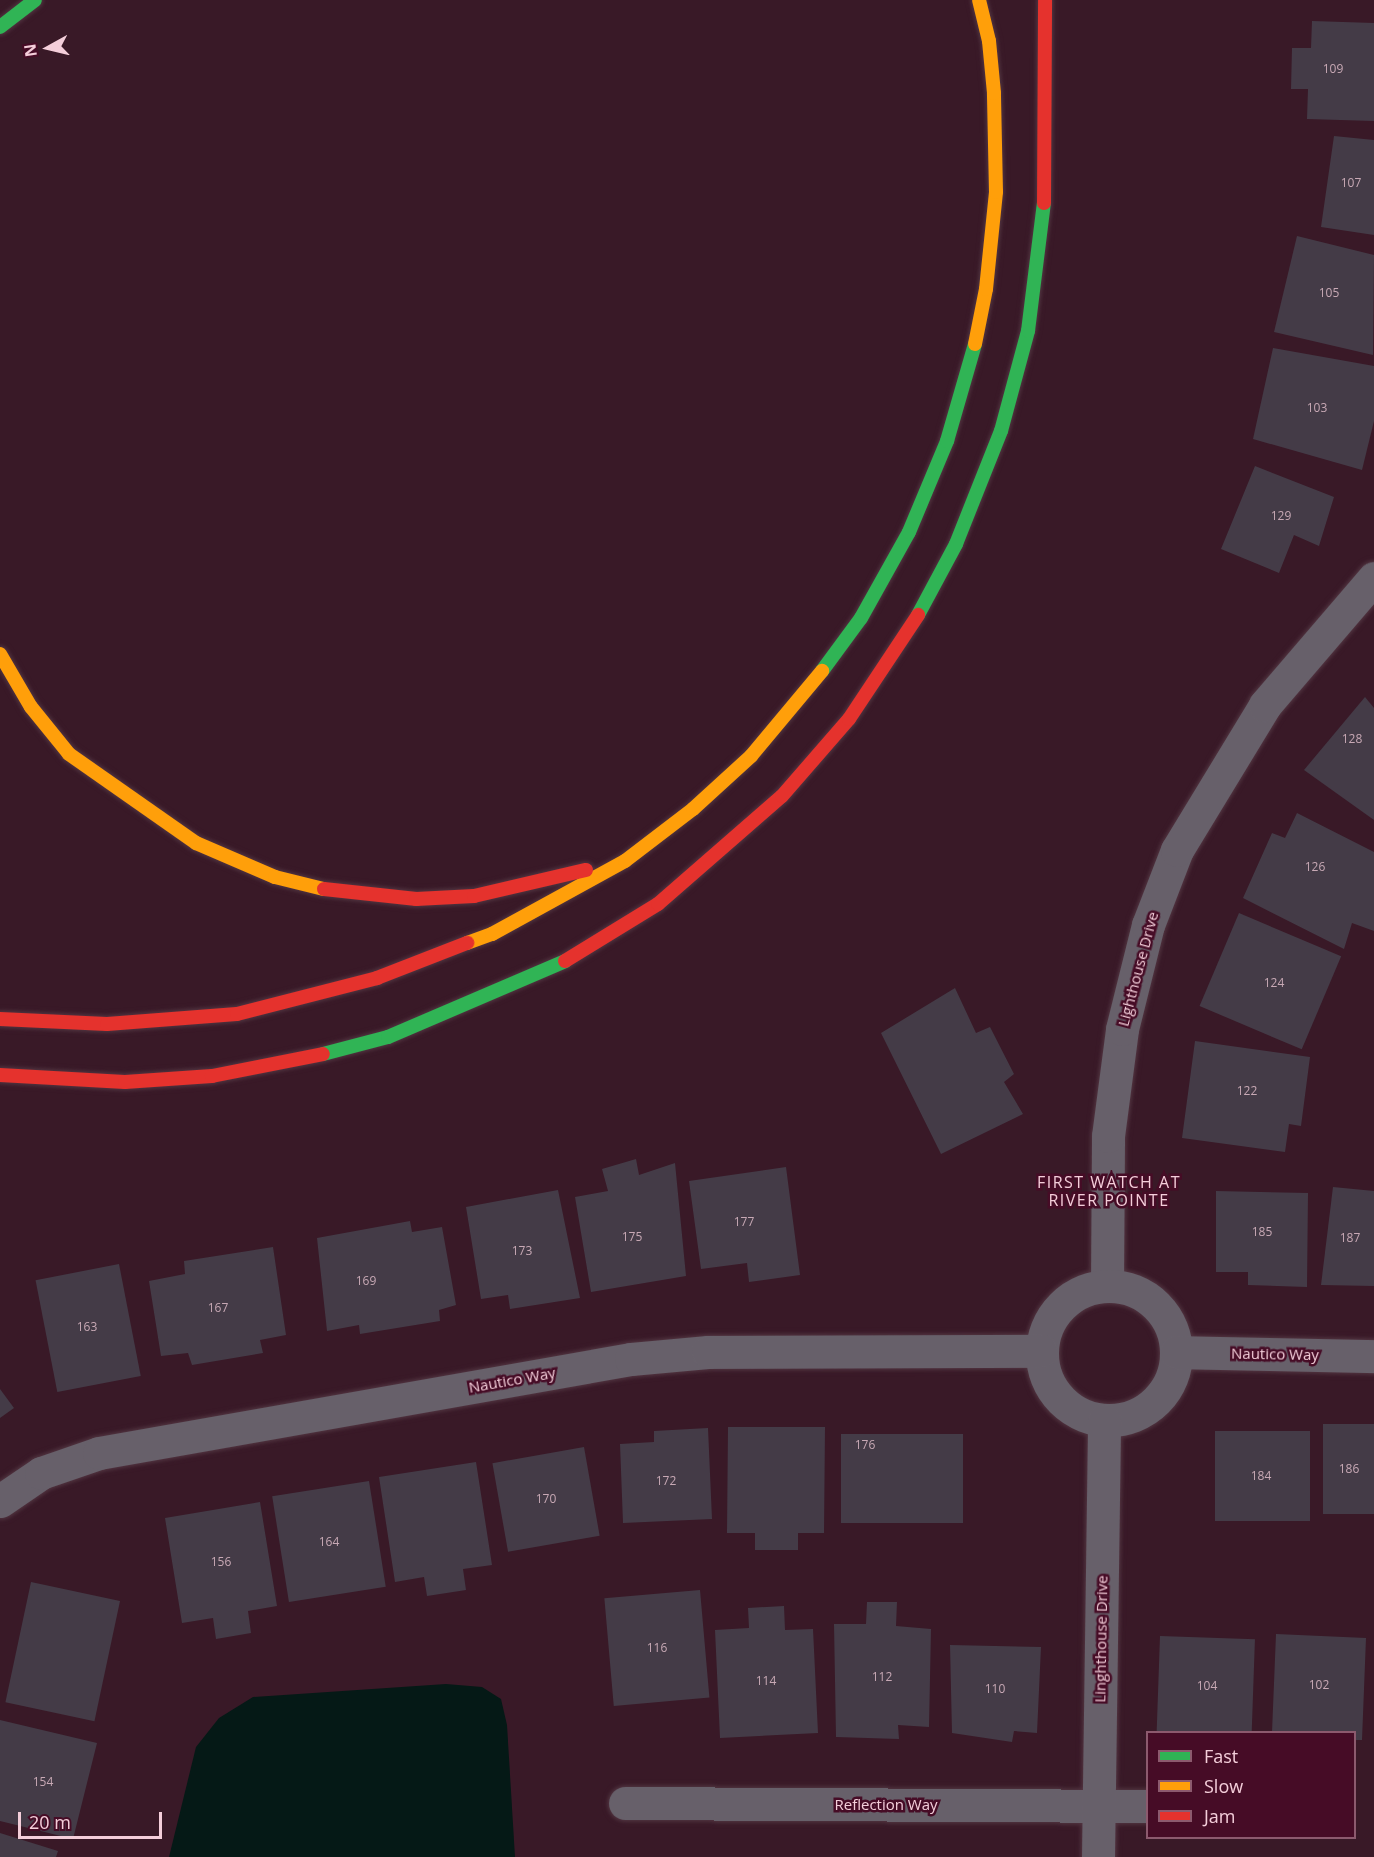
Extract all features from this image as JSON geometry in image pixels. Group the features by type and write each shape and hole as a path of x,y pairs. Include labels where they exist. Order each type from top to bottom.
{"highway":[{"path":"0,40 7,0"},
{"path":"0,27 35,0"},
{"path":"0,1019 107,1024 174,1021 237,1014 307,999 377,978 492,934 625,861 693,809 751,756 803,698 867,608 909,532 947,441 970,366 986,289 996,192 993,83 989,41 979,0"},
{"path":"0,1075 77,1082 212,1076 294,1062 388,1037 462,1008 562,962 658,904 722,852 782,796 849,719 907,635 956,544 1001,431 1028,331 1043,230 1047,127 1042,46 1045,0"},
{"path":"0,654 31,707 69,754 196,843 275,877 345,894 416,899 474,896 625,861"},
{"path":"22,1092 77,1082"}],"street":[{"name":"Lighthouse Drive","path":"1107,1285 1108,1136 1122,1029 1148,925 1177,850 1265,705 1374,578"},
{"path":"1107,1285 1128,1288 1147,1297 1163,1312 1173,1331 1176,1352 1170,1379 1155,1402 1140,1413 1104,1420 1084,1416 1066,1405 1043,1371 1041,1351 1045,1331 1054,1312 1069,1298 1087,1288 1107,1285"},
{"name":"Nautico Way","path":"0,1501 41,1473 99,1453 631,1359 708,1352 1041,1351"},
{"name":"Nautico Way","path":"1176,1352 1374,1356"},
{"name":"Linghthouse Drive","path":"1098,1857 1104,1420"},
{"name":"Reflection Way","path":"625,1803 1146,1806"}],"shaded area":[{"path":"446,1684 482,1687 501,1699 507,1725 515,1857 169,1857 196,1747 219,1718 253,1697"}],"building":[{"path":"1312,21 1374,23 1374,121 1307,119 1308,89 1291,89 1292,48 1311,48"},
{"path":"1334,136 1374,140 1374,235 1321,227"},
{"path":"1297,236 1374,255 1373,355 1274,332"},
{"path":"1273,348 1374,366 1374,421 1362,470 1253,439"},
{"path":"1255,466 1334,497 1319,546 1294,535 1279,573 1221,549"},
{"path":"1365,697 1374,708 1374,820 1304,770"},
{"path":"1297,813 1374,852 1374,931 1352,923 1344,949 1243,898 1272,833 1285,838"},
{"path":"1239,913 1341,956 1302,1049 1200,1006"},
{"path":"955,988 976,1033 990,1027 1014,1074 1004,1082 1023,1114 941,1154 881,1033"},
{"path":"1195,1041 1310,1057 1301,1126 1289,1124 1285,1152 1182,1138"},
{"path":"636,1159 639,1175 675,1163 686,1276 591,1292 575,1197 608,1191 602,1169"},
{"path":"786,1167 800,1275 749,1282 747,1263 701,1269 689,1181"},
{"path":"1333,1187 1374,1191 1374,1286 1321,1285"},
{"path":"558,1190 580,1298 510,1309 508,1295 481,1299 466,1207"},
{"path":"1216,1191 1308,1193 1307,1287 1248,1285 1248,1272 1216,1272"},
{"path":"410,1221 412,1232 442,1227 456,1305 439,1310 440,1321 360,1334 359,1325 327,1331 317,1238"},
{"path":"273,1247 286,1335 260,1340 263,1353 192,1365 188,1353 161,1356 149,1281 185,1274 184,1261"},
{"path":"119,1264 141,1376 57,1392 36,1280"},
{"path":"0,1389 14,1408 0,1418"},
{"path":"1323,1424 1374,1424 1374,1514 1323,1514"},
{"path":"728,1427 825,1427 824,1533 798,1533 798,1550 755,1550 755,1533 727,1533"},
{"path":"708,1428 712,1519 623,1523 620,1444 654,1442 654,1431"},
{"path":"1215,1431 1310,1431 1310,1521 1215,1521"},
{"path":"841,1434 963,1434 963,1523 841,1523"},
{"path":"584,1447 600,1536 508,1552 492,1463"},
{"path":"476,1462 492,1565 463,1569 466,1590 427,1596 424,1577 395,1582 379,1477"},
{"path":"369,1481 386,1587 289,1602 272,1496"},
{"path":"260,1502 277,1606 248,1611 251,1633 216,1639 213,1618 182,1623 165,1518"},
{"path":"31,1582 120,1601 94,1721 5,1702"},
{"path":"700,1590 709,1698 614,1706 604,1598"},
{"path":"867,1602 897,1602 896,1626 931,1629 929,1727 898,1725 899,1739 836,1737 834,1624 866,1624"},
{"path":"784,1606 785,1630 813,1629 818,1733 720,1738 715,1630 749,1628 748,1608"},
{"path":"1276,1634 1366,1638 1362,1740 1356,1740 1356,1731 1272,1731"},
{"path":"1160,1636 1255,1639 1252,1731 1157,1731"},
{"path":"950,1645 1041,1647 1037,1733 1014,1731 1012,1742 952,1733"},
{"path":"0,1720 97,1743 73,1839 0,1821"},
{"path":"0,1833 58,1851 56,1857 0,1857"}],"traffic: fast":[{"path":"0,27 35,0"},
{"path":"918,615 956,544 1001,431 1028,331 1044,203"},
{"path":"822,671 861,618 909,532 947,441 975,344"},
{"path":"323,1054 388,1037 565,961"}],"traffic: slow":[{"path":"975,344 986,289 996,192 994,93 989,41 979,0"},
{"path":"0,654 31,707 69,754 196,843 275,877 324,889"},
{"path":"467,943 492,934 625,861 693,809 751,756 822,671"}],"traffic: jam":[{"path":"1044,203 1045,0"},
{"path":"565,961 658,904 782,796 849,719 918,615"},
{"path":"324,889 416,899 474,896 586,870"},
{"path":"0,1019 107,1024 237,1014 377,978 467,943"},
{"path":"0,1075 125,1082 212,1076 323,1054"}],"district":[{"name":"FIRST WATCH AT RIVER POINTE","path":"1109,1191"}]}
